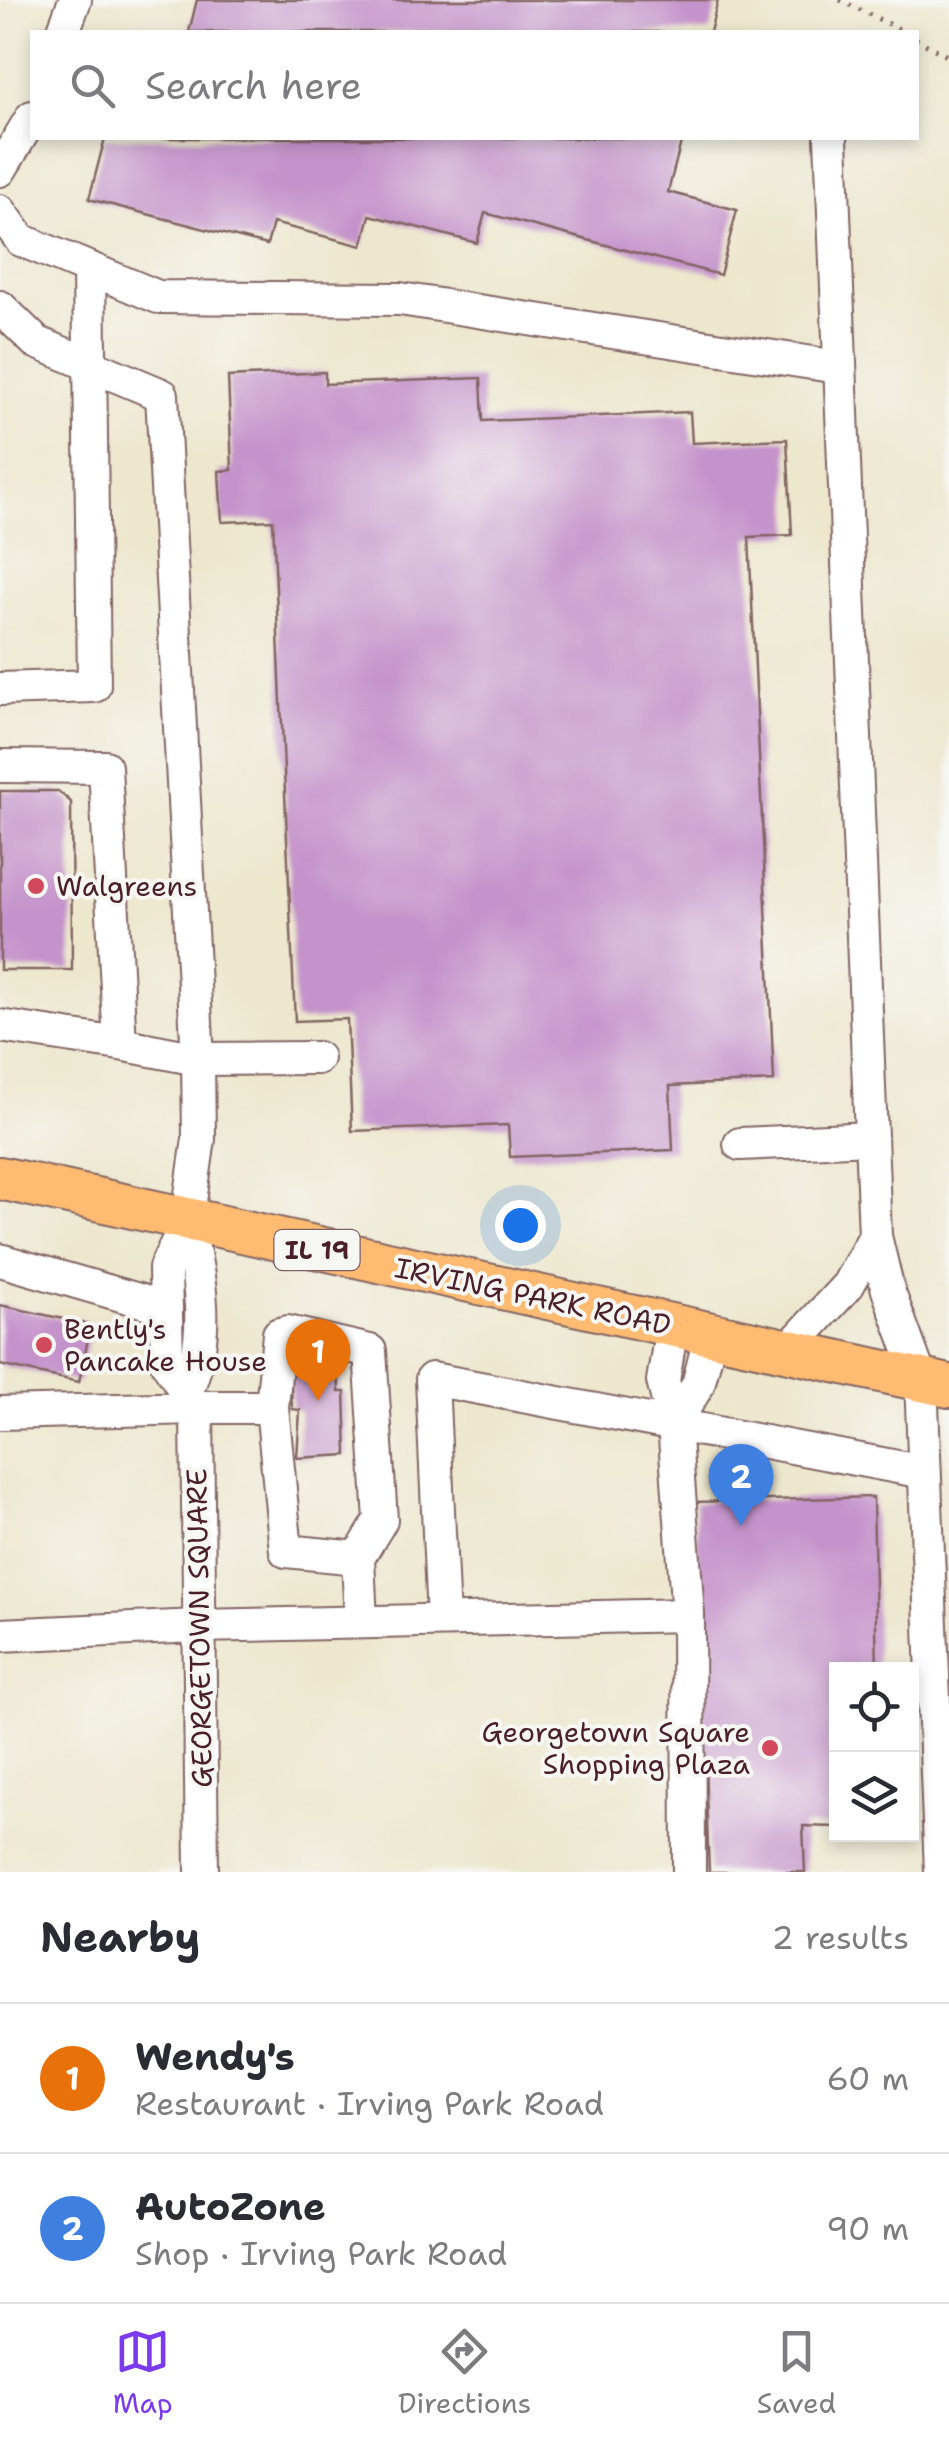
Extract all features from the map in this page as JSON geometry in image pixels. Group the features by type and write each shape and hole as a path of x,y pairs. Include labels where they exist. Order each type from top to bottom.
{"main road":[{"name":"IRVING PARK ROAD","path":"0,1178 935,1383"}],"street":[{"path":"64,30 75,0"},
{"path":"0,170 30,120"},
{"path":"831,140 875,1236 888,1290 935,1383 924,1472 940,1872"},
{"path":"0,211 21,240 158,297 400,299 838,367"},
{"path":"0,689 94,686 89,268"},
{"path":"0,308 36,342 162,395 198,1059 199,1139 187,1222"},
{"path":"0,766 104,767 120,1044"},
{"path":"0,1026 198,1059 317,1058"},
{"path":"740,1144 871,1138"},
{"name":"GEORGETOWN SQUARE","path":"187,1222 165,1268 168,1364 190,1403"},
{"name":"GEORGETOWN SQUARE","path":"187,1222 200,1276 202,1359 190,1403 202,1872"},
{"path":"787,1352 848,1285 875,1236"},
{"path":"0,1260 166,1308"},
{"path":"689,1872 688,1614 674,1424 663,1381 692,1330"},
{"path":"358,1558 286,1551 272,1407 278,1334 288,1332 370,1350 381,1520 358,1558 360,1622"},
{"path":"443,1620 432,1379 924,1472"},
{"path":"0,1413 190,1403 272,1407"},
{"path":"0,1636 198,1626 688,1614"}],"path":[{"path":"840,0 900,30"},
{"path":"919,41 949,57"}],"building":[{"path":"197,0 718,0 710,30 190,30"},
{"path":"104,140 681,140 668,192 737,210 720,275 485,213 477,243 370,215 362,246 273,223 267,245 89,199"},
{"path":"325,372 325,384 481,378 483,421 690,412 692,443 787,439 792,535 749,537 774,1081 670,1086 673,1150 510,1157 508,1125 352,1131 347,1019 295,1021 273,520 222,522 219,471 232,470 228,377"},
{"name":"Walgreens","path":"0,791 58,791 71,802 72,970 0,970"},
{"name":"Bently's Pancake House","path":"0,1305 91,1325 79,1382 0,1365"},
{"path":"338,1360 339,1392 345,1392 347,1455 297,1458 300,1410 292,1409 290,1361"},
{"name":"Georgetown Square Shopping Plaza","path":"873,1497 877,1662 829,1662 829,1827 803,1826 805,1872 709,1872 695,1502"}],"place":[{"name":"Walgreens","path":"36,886"},
{"name":"Bently's Pancake House","path":"44,1345"},
{"name":"Wendy's","path":"318,1401"},
{"name":"AutoZone","path":"741,1526"},
{"name":"Georgetown Square Shopping Plaza","path":"770,1748"}]}
